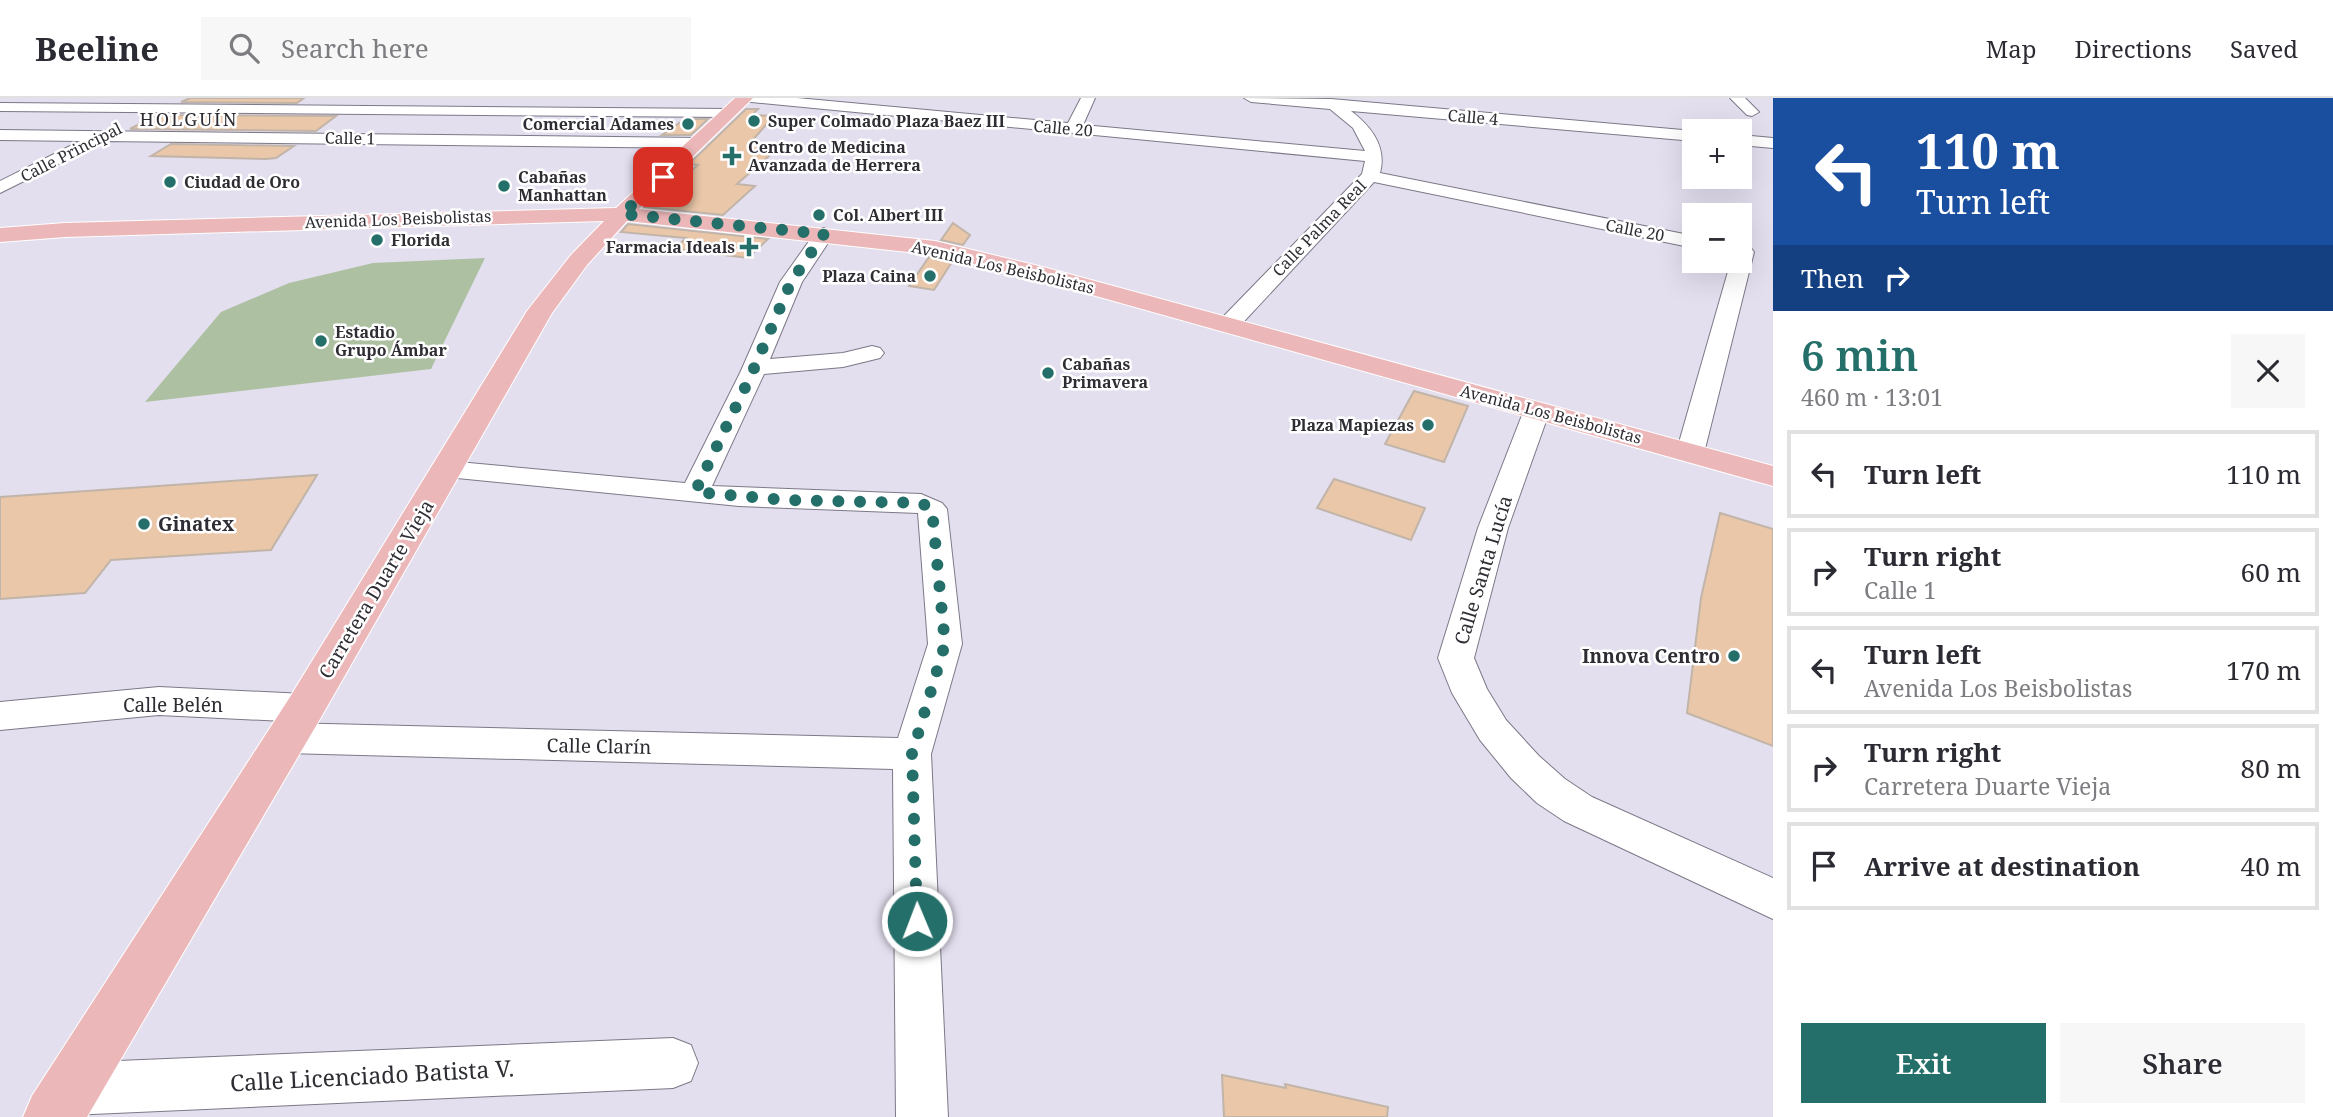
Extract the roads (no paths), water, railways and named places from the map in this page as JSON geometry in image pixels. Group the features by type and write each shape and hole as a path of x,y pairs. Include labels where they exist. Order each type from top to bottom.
{"main road":[{"name":"Carretera Duarte Vieja","path":"62,1103 295,723 540,311 579,260 627,209 744,98"},
{"name":"Avenida Los Beisbolistas","path":"0,226 89,220 627,209 949,240 1083,271 1537,410 1691,444 1773,457"},
{"name":"Avenida Los Beisbolistas","path":"0,235 627,209 935,248 1233,319 1691,444 1773,476"}],"street":[{"path":"0,104 9,98"},
{"name":"Calle Principal","path":"0,188 179,98"},
{"path":"315,137 370,98"},
{"path":"497,110 511,98"},
{"name":"Calle 20","path":"751,98 1375,157"},
{"path":"1073,129 1088,98"},
{"name":"Calle 4","path":"1251,98 1328,102 1682,135"},
{"path":"1737,98 1752,112"},
{"name":"Calle Palma Real","path":"1233,319 1370,176 1375,157 1368,134 1328,102"},
{"path":"0,104 728,113"},
{"path":"1564,108 1607,128"},
{"name":"Calle 1","path":"0,135 699,143"},
{"path":"1752,141 1773,143"},
{"name":"Calle 20","path":"1370,176 1682,240"},
{"path":"695,492 754,368 791,282 824,234"},
{"path":"1691,444 1743,273"},
{"path":"754,368 843,360 872,353"},
{"name":"Calle Santa Lucía","path":"1537,410 1493,528 1456,658 1470,693 1493,730 1525,767 1551,791 1578,809 1773,899"},
{"path":"447,469 785,500 921,503 932,509 945,644 912,754 922,1117"},
{"name":"Calle Belén","path":"0,716 159,701 295,723"},
{"name":"Calle Clarín","path":"295,723 912,754"},
{"name":"Calle Licenciado Batista V.","path":"62,1103 673,1063"}],"place":[{"name":"Super Colmado Plaza Baez III","path":"754,121"},
{"name":"Comercial Adames","path":"688,124"},
{"name":"Centro de Medicina Avanzada de Herrera","path":"732,156"},
{"name":"Ciudad de Oro","path":"170,182"},
{"name":"Cabañas Manhattan","path":"504,186"},
{"name":"Col. Albert III","path":"819,215"},
{"name":"Florida","path":"377,240"},
{"name":"Farmacia Ideals","path":"749,247"},
{"name":"Plaza Caina","path":"930,276"},
{"name":"Estadio Grupo Ámbar","path":"321,341"},
{"name":"Cabañas Primavera","path":"1048,373"},
{"name":"Plaza Mapiezas","path":"1428,425"},
{"name":"Ginatex","path":"144,524"},
{"name":"Innova Centro","path":"1734,656"}],"district":[{"name":"HOLGUÍN","path":"189,120"}]}
